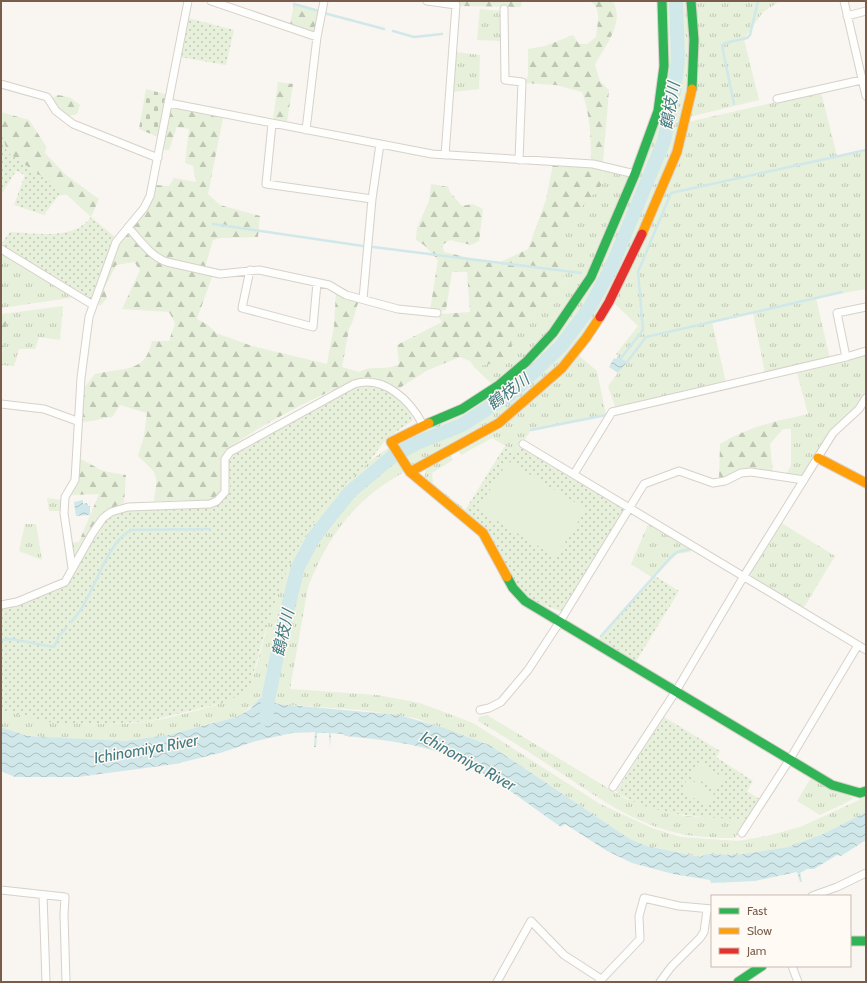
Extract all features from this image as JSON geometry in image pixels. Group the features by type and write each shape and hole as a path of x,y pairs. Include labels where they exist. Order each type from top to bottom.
{"street":[{"path":"72,568 64,513 66,497 74,480 85,338 93,305 116,242 144,208 150,196 188,1"},
{"path":"211,1 317,37"},
{"path":"306,130 317,37 324,1"},
{"path":"427,1 439,1 456,5 445,155"},
{"path":"662,1 664,66 658,111 635,174 591,277 553,333 526,362 499,385 462,409 422,425 391,442 409,470 483,533 494,550 513,588 525,601 559,623 676,691 832,785 860,793 866,791"},
{"path":"409,470 499,423 562,368 586,338 609,302 665,182 678,146 692,88 694,40 691,1"},
{"path":"844,1 864,79 866,96"},
{"path":"504,10 505,80 522,82 519,160"},
{"path":"847,16 866,11"},
{"path":"777,99 864,79"},
{"path":"1,84 47,97 56,112 74,124 158,158"},
{"path":"169,103 272,124 445,155 593,164 635,174"},
{"path":"272,124 266,184 372,199"},
{"path":"363,299 372,199 380,144"},
{"path":"128,226 159,259 220,274 259,270 330,285 346,295 398,309 437,313"},
{"path":"1,248 93,305"},
{"path":"250,270 242,308 313,327 317,283"},
{"path":"846,357 837,313 866,307"},
{"path":"574,474 612,412 866,351"},
{"path":"1,605 17,602 65,582 92,534 103,518 111,512 128,507 203,505 217,501 225,492 225,459 230,452 354,384 362,382 374,384 394,391 409,404 422,425"},
{"path":"613,787 676,691 744,576 834,433 865,402"},
{"path":"1,404 44,409 78,421"},
{"path":"523,444 866,650"},
{"path":"818,458 866,483"},
{"path":"480,710 501,702 528,670 559,623 644,484 679,471 713,483 725,481 741,473 751,472 804,480"},
{"path":"742,833 790,760 858,645"},
{"path":"815,895 866,874"},
{"path":"1,890 65,897 64,915 66,982"},
{"path":"43,895 46,982"},
{"path":"497,982 531,921 564,955 600,980 640,939 639,916 644,898 709,910 704,932 700,938 671,967 660,982"},
{"path":"851,941 866,941"},
{"path":"738,982 760,967"},
{"path":"792,967 798,982"}],"green space":[{"path":"449,1 522,1 521,7 460,6 460,2"},
{"path":"589,1 613,1 617,18 612,34 595,65 600,81 609,90 601,186 560,230 564,284 514,331 508,360 474,367 470,361 460,357 428,370 398,389 387,383 371,378 355,381 337,388 291,410 232,446 222,458 222,491 218,495 209,500 154,501 156,485 155,475 150,467 138,456 144,436 147,413 120,405 112,417 81,422 83,389 95,374 124,369 139,364 149,352 152,341 169,341 175,323 169,312 122,309 140,270 134,262 116,265 104,289 107,298 100,306 96,302 120,241 129,231 159,261 213,274 197,319 208,325 216,333 252,346 327,364 334,326 336,293 359,301 349,329 342,367 359,372 369,368 389,368 399,364 397,345 442,322 439,318 441,314 470,312 467,272 452,272 446,310 437,312 430,310 438,260 424,245 416,240 417,228 429,201 431,184 448,187 450,192 462,206 472,204 483,209 479,241 471,245 450,240 442,245 444,252 496,264 528,249 546,200 553,164 591,161 590,126 582,92 556,85 525,83 528,75 528,49 545,46 573,35 579,44 587,44 596,37 598,12 596,7"},
{"path":"663,1 674,1 676,21 675,60 672,91 663,136 608,268 592,299 559,346 507,394 462,423 417,441 401,450 397,443 497,388 568,316 657,118"},
{"path":"678,1 688,1 691,26 688,90 677,141 614,289 567,358 507,414 411,467 403,453 479,417 530,381 563,348 590,309 623,245 659,160 669,129 675,104 679,75 681,45"},
{"path":"694,1 780,1 763,12 744,39 759,100 689,117"},
{"path":"294,4 319,11 315,35 290,24"},
{"path":"480,9 501,11 501,41 477,40"},
{"path":"188,18 234,30 226,65 180,57"},
{"path":"456,52 480,55 479,89 452,92"},
{"path":"278,82 293,84 287,121 273,120"},
{"path":"146,89 168,95 158,137 139,129"},
{"path":"821,92 837,156 866,150 866,289 816,298 830,359 765,373 753,313 712,322 726,383 616,409 608,386 626,362 616,354 638,326 614,303 663,191 688,122"},
{"path":"58,95 69,97 80,105 77,114 65,117 59,112 51,99"},
{"path":"171,108 223,118 208,194 220,205 260,216 258,237 221,238 213,240 205,267 167,260 153,250 131,226 155,185 169,186 174,178 196,182 193,166 185,163 189,129 177,127 169,150 162,150"},
{"path":"1,112 29,120 46,146 45,153 66,175 99,199 91,217 66,194 7,152 1,131"},
{"path":"1,131 7,152 66,194 58,196 44,215 14,205 25,175 16,171 1,195"},
{"path":"603,169 624,173 629,177 577,297 523,362 492,384 474,367 507,360 514,331 564,284 559,230 601,186"},
{"path":"91,217 116,238 109,250 91,300 4,246 2,243 10,232 42,234 64,233 75,230 84,225"},
{"path":"1,252 76,297 1,308"},
{"path":"63,306 60,340 39,337 35,349 19,349 14,366 1,365 5,331 10,313"},
{"path":"10,313 5,331 1,363 1,314"},
{"path":"866,353 866,390 863,397 802,478 786,474 791,466 791,418 808,414 797,373 849,361 851,358"},
{"path":"578,355 597,371 606,415 531,430 516,452 492,438 461,455 458,450 494,430"},
{"path":"365,384 389,391 395,395 405,405 413,420 384,442 365,466 340,489 322,510 308,532 295,553 285,576 268,623 251,683 243,692 229,701 149,721 109,724 53,723 1,710 1,607 18,605 66,585 90,540 105,520 120,509 211,505 228,493 230,486 228,463 232,454 355,386"},
{"path":"791,418 791,429 783,429 770,444 773,473 719,480 720,444 754,428"},
{"path":"521,444 626,509 563,612 543,605 522,593 464,512 505,446 516,452"},
{"path":"390,447 395,454 348,493 321,524 310,541 292,578 267,687 256,703 237,717 168,735 125,741 27,736 1,727 1,710 37,718 75,723 132,723 162,719 213,706 240,693 251,682 278,591 286,570 309,529 322,510 353,475"},
{"path":"450,455 453,460 432,473 433,484 465,509 464,512 424,481 426,466"},
{"path":"77,457 103,471 126,475 124,503 107,511 100,517 89,531 75,556 71,555 70,543 79,542 99,494 69,495"},
{"path":"396,457 405,471 373,492 349,515 333,537 313,574 308,587 290,689 377,695 420,703 473,723 600,804 652,828 681,837 738,841 767,836 800,827 866,797 866,812 823,834 788,847 737,855 707,854 700,857 647,846 630,839 491,746 415,718 361,710 278,704 272,702 271,692 300,568 319,535 341,506 367,481"},
{"path":"508,461 586,509 556,557 478,509"},
{"path":"47,498 61,500 61,511 49,511"},
{"path":"649,522 695,549 689,552 677,554 653,578 631,564"},
{"path":"780,522 835,556 803,609 748,576"},
{"path":"25,524 36,524 42,560 19,551"},
{"path":"655,576 679,591 635,663 597,641"},
{"path":"487,715 626,799 684,816 747,819 735,838 686,835 643,822 605,802 478,721 479,717"},
{"path":"664,717 720,751 716,757 753,781 747,791 761,800 747,819 714,818 662,811 630,800 616,792"},
{"path":"698,762 724,778 716,790 691,775"},
{"path":"812,776 847,793 853,799 820,815 797,801"},
{"path":"688,778 714,794 706,806 681,790"}],"water":[{"path":"618,356 627,362 618,373 609,367 614,358 616,359"},
{"path":"83,500 83,504 87,503 88,506 90,506 90,515 76,516 74,502"},
{"name":"Ichinomiya River","path":"261,697 278,704 399,715 444,728 491,746 630,839 647,846 700,857 707,854 737,855 788,847 823,834 866,812 866,840 841,856 837,855 814,869 807,869 800,873 802,882 800,882 797,872 755,881 711,883 710,880 673,874 632,863 607,851 565,824 561,827 481,772 453,758 427,749 401,743 331,733 330,747 329,733 317,733 316,747 314,747 315,732 292,733 256,741 220,753 175,764 78,777 15,777 1,771 1,727 27,736 125,741 168,735 237,717 250,709"}],"waterway":[{"name":"鶴枝川","path":"266,719 268,700 283,627 298,567 313,539 329,518 350,492 393,456 417,443 462,425 512,393 561,346 590,307 611,268 664,141 674,92 678,60 676,1"},
{"path":"734,104 722,46 725,43 747,38 750,35 758,1"},
{"path":"294,4 319,11"},
{"path":"324,13 384,29"},
{"path":"393,31 414,37 442,34"},
{"path":"621,358 643,330 638,272 671,193 866,150"},
{"path":"213,224 363,246"},
{"path":"373,247 581,273"},
{"path":"627,362 646,337 842,292"},
{"path":"531,430 606,415"},
{"path":"71,622 83,607 110,552 124,535 132,530 210,529"},
{"path":"601,636 671,557 677,552 690,549"},
{"path":"1,640 11,639 54,647 59,636 66,628"}],"traffic: fast":[{"path":"429,423 462,409 499,385 526,362 553,333 591,277 635,174 658,111 664,66 662,1"},
{"path":"691,1 694,40 692,89"},
{"path":"507,577 513,588 525,601 832,785 860,793 866,791"},
{"path":"851,941 866,941"},
{"path":"738,982 760,967"}],"traffic: slow":[{"path":"642,234 677,152 692,89"},
{"path":"410,472 499,423 562,368 586,338 600,317"},
{"path":"429,423 391,442 410,472 483,533 507,577"},
{"path":"818,458 866,483"}],"traffic: jam":[{"path":"600,317 609,302 642,234"}]}
